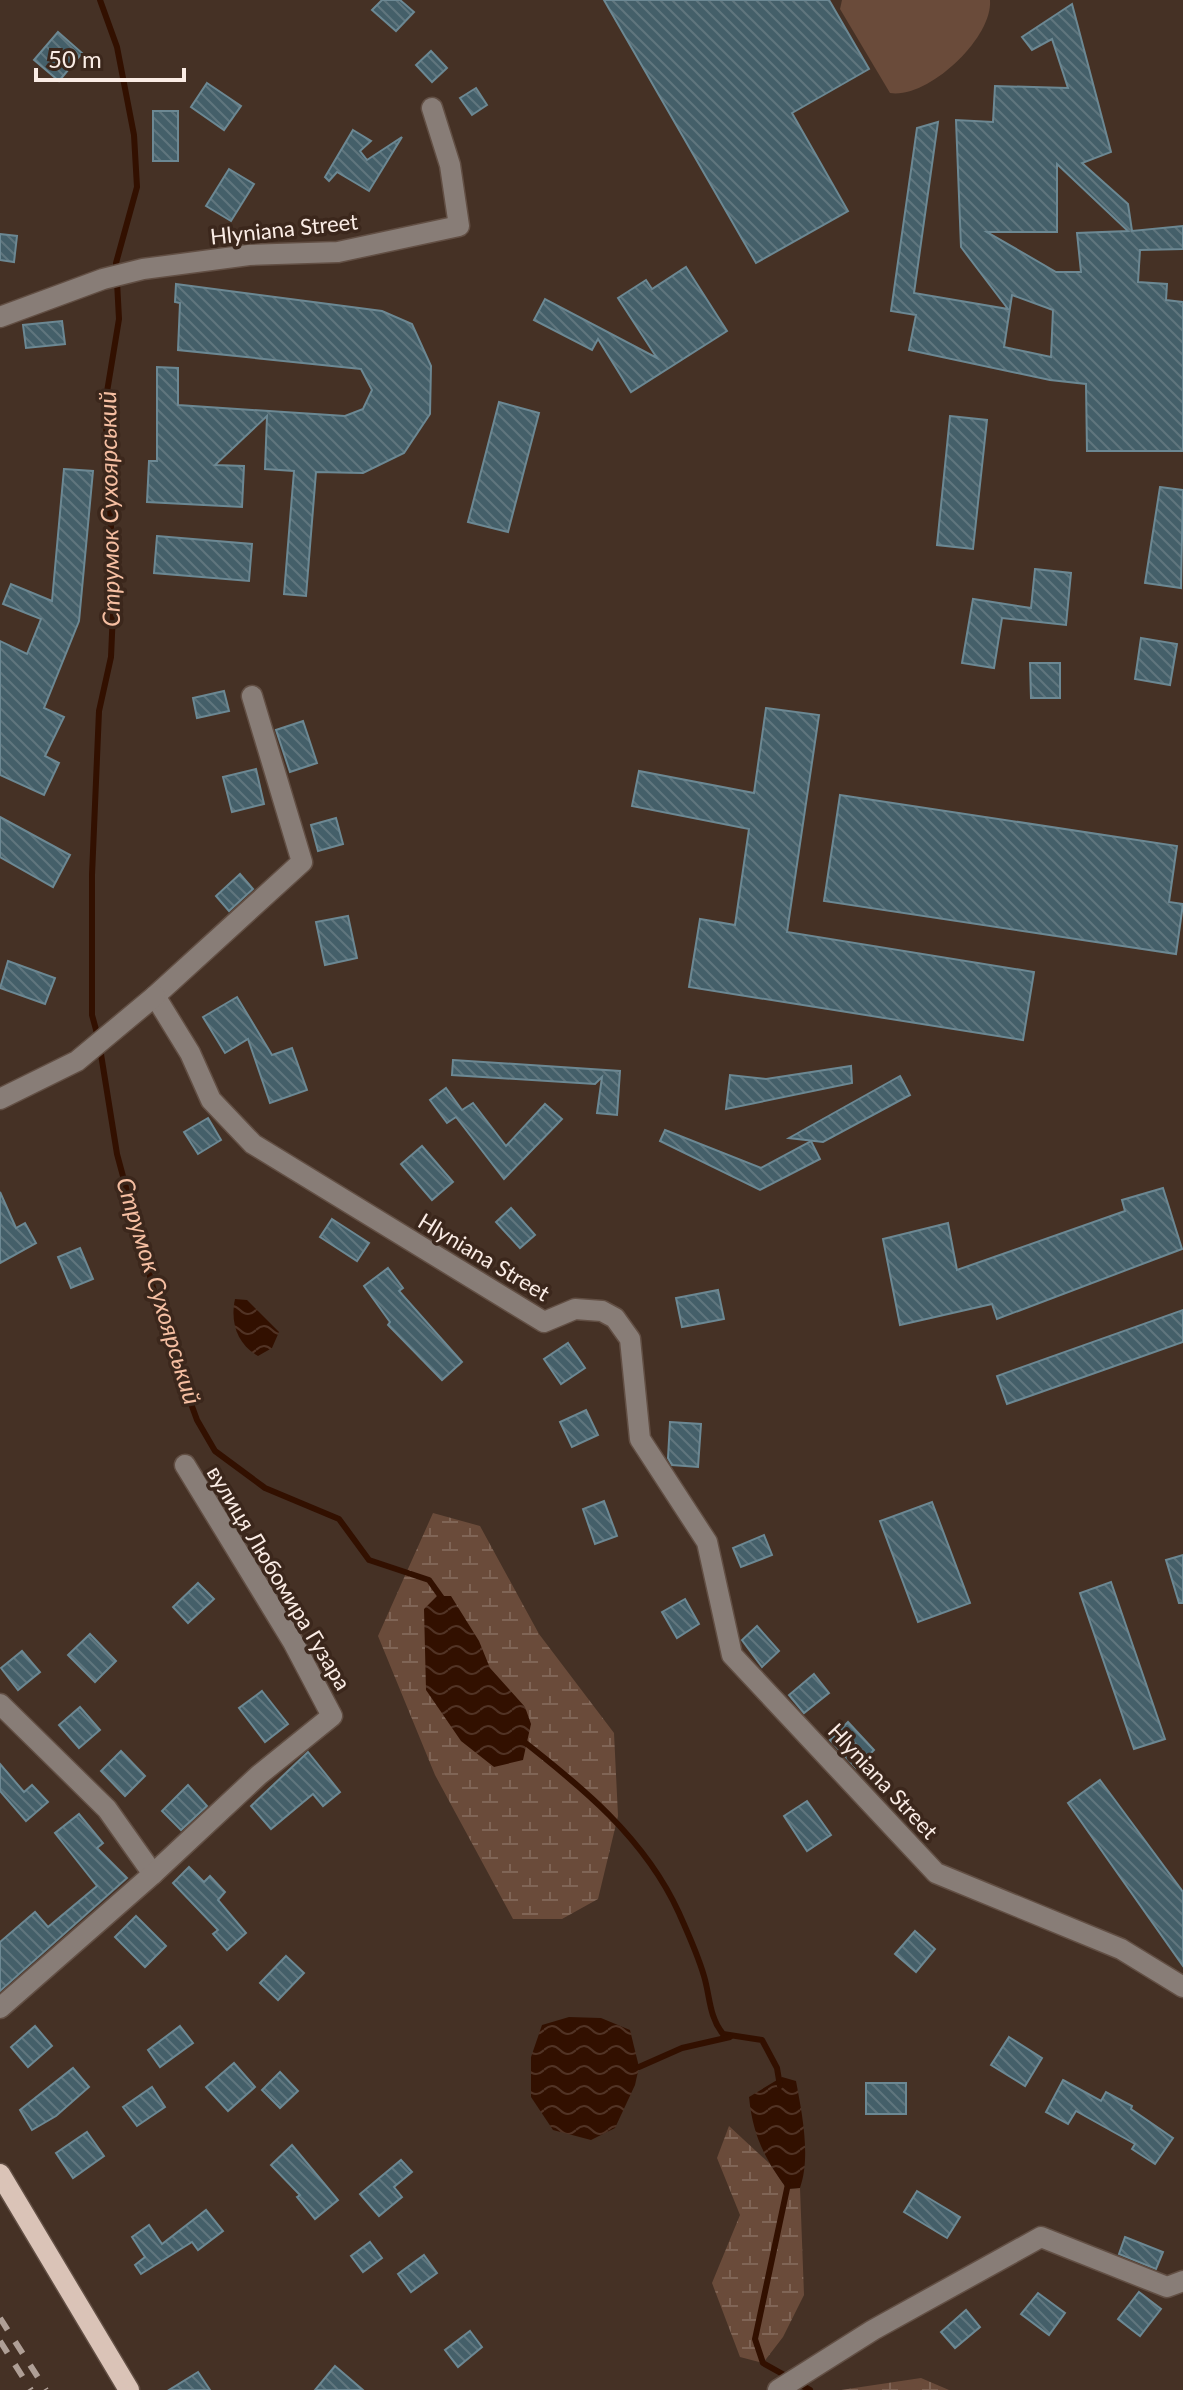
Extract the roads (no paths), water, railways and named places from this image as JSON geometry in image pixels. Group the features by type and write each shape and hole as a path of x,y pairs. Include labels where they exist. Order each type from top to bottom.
{"main road":[{"path":"0,2174 129,2390"}],"street":[{"name":"Hlyniana Street","path":"0,317 129,272 249,255 338,252 459,226 450,165 432,108"},
{"path":"0,1099 90,1051 112,1034 302,862 252,696"},
{"name":"Hlyniana Street","path":"155,996 190,1053 211,1100 253,1144 544,1322 575,1309 602,1311 615,1318 630,1339 640,1439 707,1542 732,1655 936,1873 1121,1949 1183,1987"},
{"name":"вулиця Любомира Гузара","path":"0,2008 153,1874 259,1775 332,1716 293,1642 185,1465"},
{"path":"0,1704 107,1809 153,1874"},
{"path":"780,2389 1041,2237 1167,2287 1183,2281"}],"water":[{"path":"235,1299 247,1300 279,1332 272,1348 258,1356 245,1345 237,1332"},
{"path":"437,1596 451,1596 479,1641 490,1668 525,1707 531,1724 523,1760 494,1767 461,1741 426,1690 424,1609"},
{"path":"569,2017 601,2018 630,2030 639,2067 635,2085 615,2128 591,2140 553,2130 531,2097 531,2057 542,2025"},
{"path":"782,2077 796,2081 801,2107 805,2163 800,2188 787,2189 772,2167 761,2146 751,2111 749,2097"}],"waterway":[{"name":"Струмок Сухоярський","path":"98,1037 92,1015 92,875 99,711 111,657 114,589 105,404 119,319 116,263 137,187 134,135 117,47 100,0"},
{"name":"Струмок Сухоярський","path":"100,1048 117,1154 165,1332 197,1420 215,1451 265,1488 339,1519 369,1560 429,1580 444,1601"},
{"name":"Струмок Сухоярський","path":"518,1737 588,1794 630,1837 665,1886 679,1913 704,1976 718,2027 723,2034 762,2040 777,2068 780,2086"},
{"path":"639,2067 682,2048 730,2037"},
{"name":"Струмок Сухоярський","path":"788,2184 755,2339 763,2363 788,2377"},
{"name":"Струмок Сухоярський","path":"797,2383 810,2390"}],"railway":[{"path":"0,2318 46,2390"},
{"path":"0,2341 31,2390"}]}
